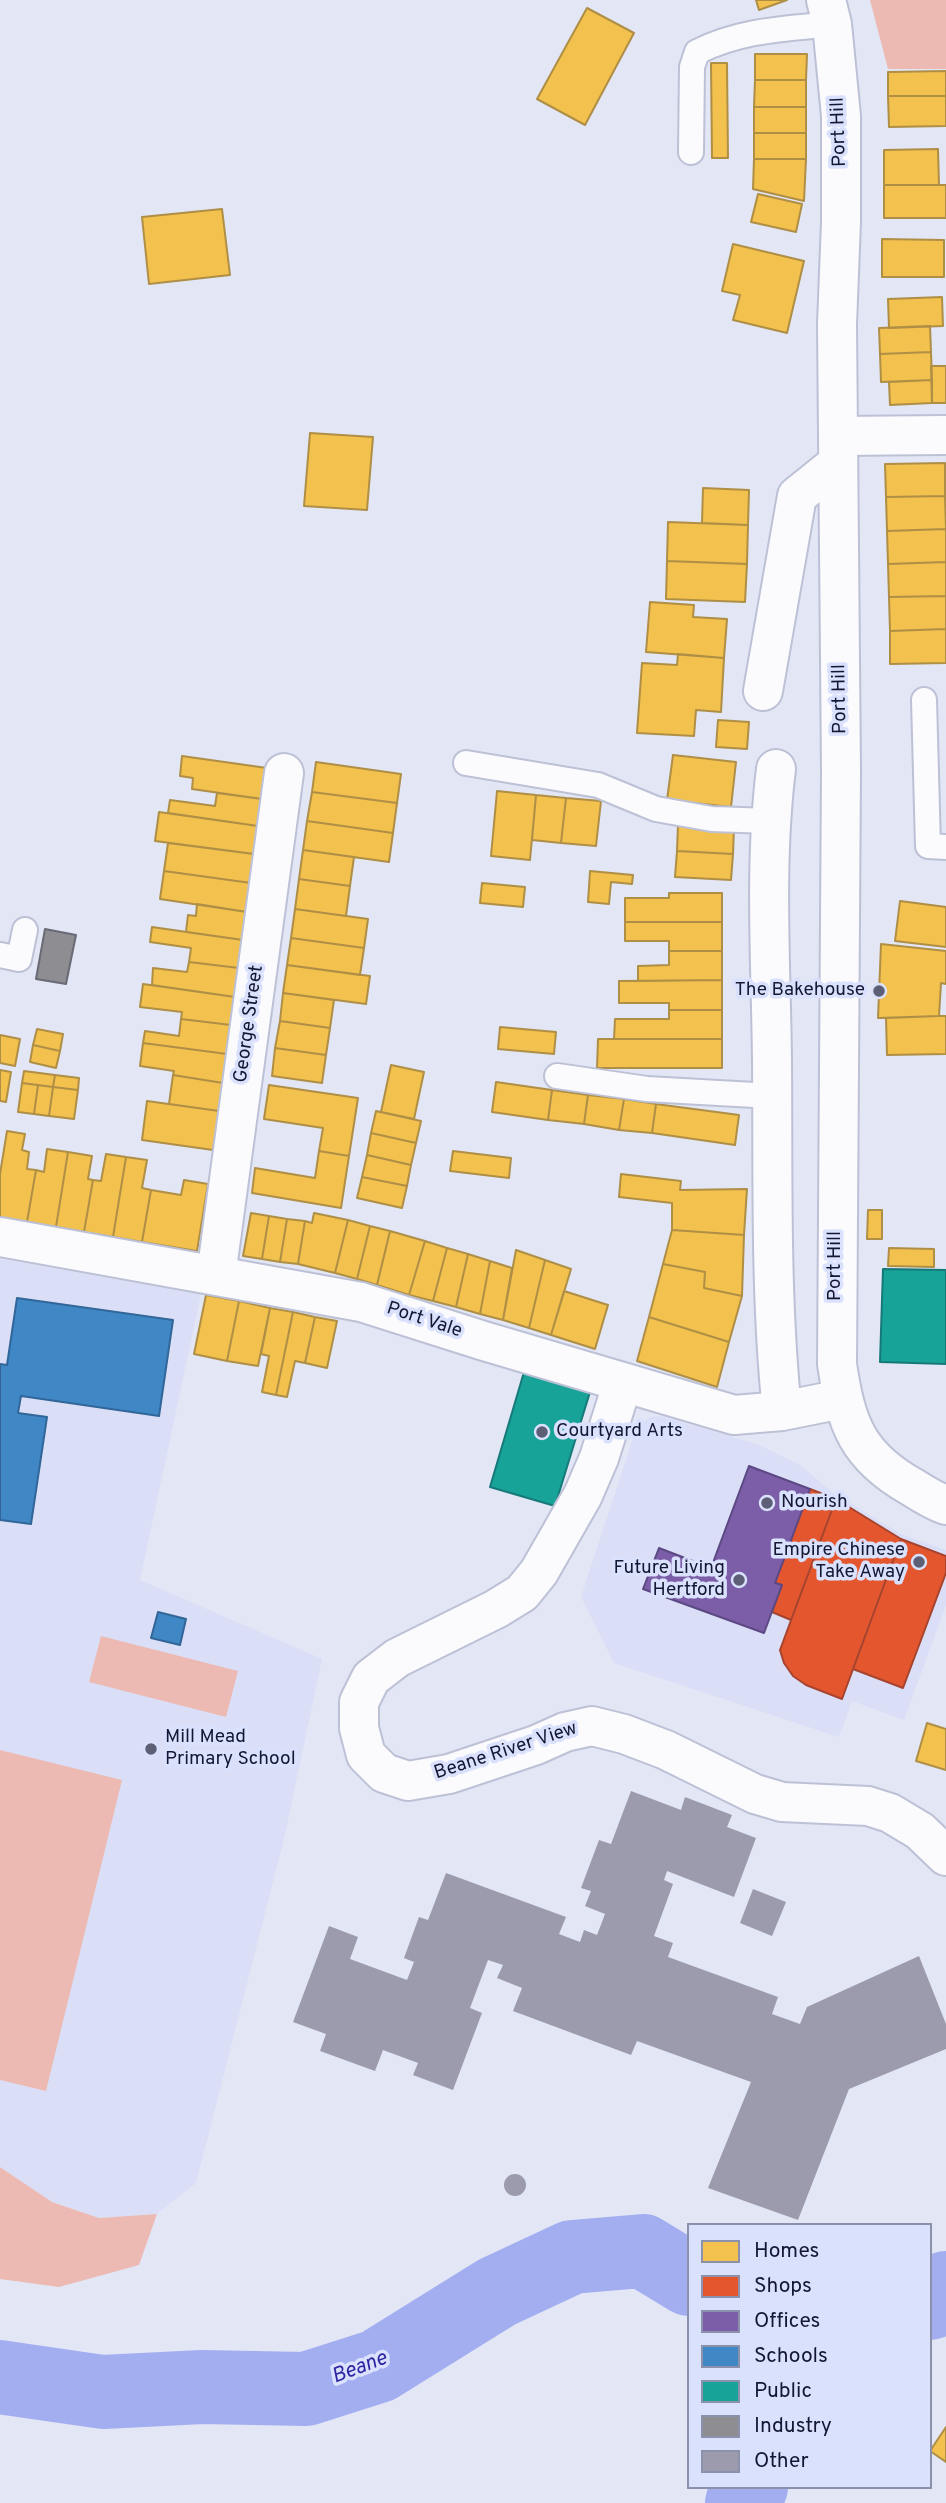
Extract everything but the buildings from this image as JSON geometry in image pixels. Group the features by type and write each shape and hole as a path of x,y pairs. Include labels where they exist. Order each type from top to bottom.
{"street":[{"name":"Port Hill","path":"829,12 841,116 837,324 841,771 837,1364 848,1419 869,1455 887,1473 946,1505"},
{"path":"763,691 797,496 838,450 946,435"},
{"path":"776,769 770,821 772,1096 775,1339 782,1411"},
{"name":"George Street","path":"216,1276 284,773"},
{"name":"Port Vale","path":"0,1237 361,1302 734,1415 782,1411 842,1399"},
{"name":"Beane River View","path":"623,1382 599,1458 583,1495 539,1572 522,1592 485,1615 397,1658 371,1678 359,1702 359,1728 366,1755 384,1773 408,1781 449,1774 536,1745 565,1732 592,1726 624,1734 666,1750 755,1794 782,1802 868,1806 890,1813 920,1831 946,1856"}],"lane":[{"path":"691,152 692,67 698,52 718,42 829,12"},
{"path":"924,700 928,846 946,847"},
{"path":"466,763 598,785 656,809 712,819 770,821"},
{"path":"0,956 19,959 25,930"},
{"path":"557,1076 646,1089 772,1096"}],"shaded area":[{"path":"870,0 946,0 946,69 888,69"},
{"name":"Mill Mead Primary School","path":"0,1259 201,1294 140,1580 322,1659 284,1839 196,2183 157,2214 99,2218 52,2202 0,2167"},
{"path":"659,1416 757,1444 800,1465 832,1492 901,1534 946,1550 946,1605 904,1720 852,1701 839,1737 614,1663 581,1597 637,1426 650,1417"},
{"path":"101,1636 238,1671 226,1717 89,1682"},
{"path":"0,1750 122,1780 46,2091 0,2080"},
{"path":"0,2167 52,2202 99,2218 157,2214 139,2265 59,2287 0,2279"}],"waterway":[{"name":"Beane","path":"0,2377 103,2392 202,2387 306,2389 378,2366 497,2292 572,2257 643,2251 687,2278"},
{"path":"932,2301 946,2288"},
{"path":"742,2503 750,2489"}],"place":[{"name":"The Bakehouse","path":"879,991"},
{"name":"Courtyard Arts","path":"542,1432"},
{"name":"Nourish","path":"767,1503"},
{"name":"Empire Chinese Take Away","path":"919,1562"},
{"name":"Future Living Hertford","path":"739,1580"},
{"name":"Mill Mead Primary School","path":"151,1749"}]}
